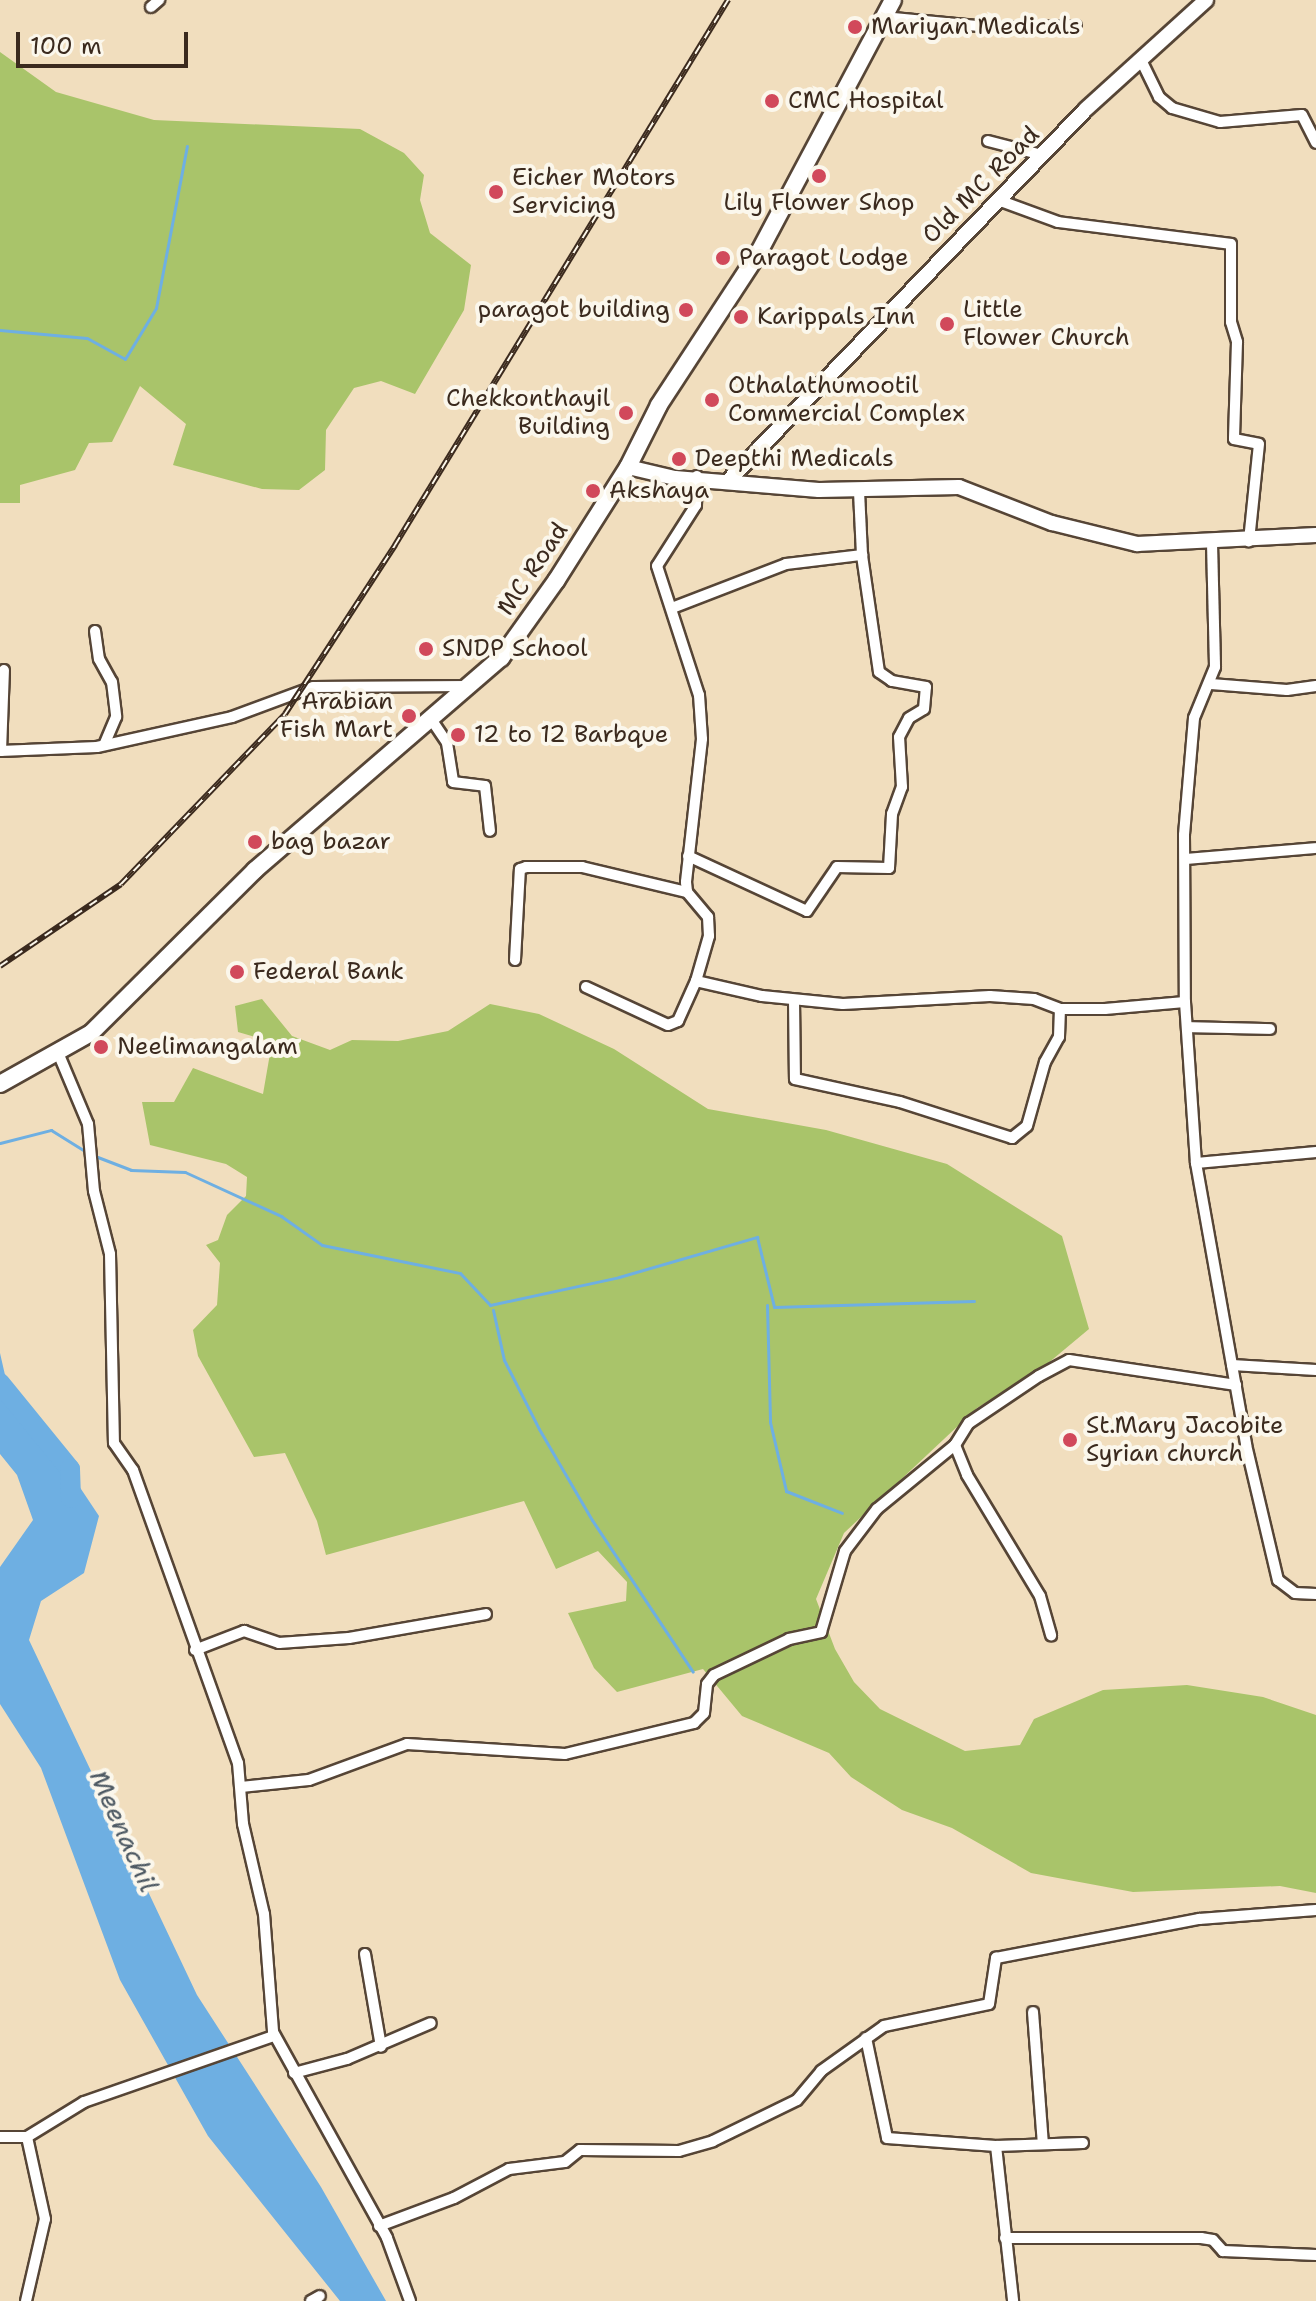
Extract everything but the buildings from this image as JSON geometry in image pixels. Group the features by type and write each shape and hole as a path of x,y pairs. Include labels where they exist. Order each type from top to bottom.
{"main road":[{"name":"MC Road","path":"0,1084 59,1055 91,1033 255,870 501,658 536,610 628,467 659,405 759,252 893,0"},
{"name":"Old MC Road","path":"730,479 1042,155 1206,0"},
{"path":"628,467 657,475 859,492 959,487 1052,523 1137,544 1212,543 1316,535"}],"street":[{"path":"883,17 1000,28 1076,26"},
{"path":"1142,62 1159,97 1172,108 1220,122 1302,115 1316,143"},
{"path":"988,141 1042,155"},
{"path":"998,200 1058,222 1231,244 1231,322 1237,342 1234,439 1259,444 1249,541"},
{"path":"687,892 688,856 702,739 700,710 657,566 696,505 697,476"},
{"path":"688,856 807,911 837,867 889,868 892,814 902,787 899,737 909,718 924,709 926,687 892,681 879,672 862,555 859,492"},
{"path":"1212,543 1211,684 1194,718 1185,859 1185,1002 1196,1163 1232,1365 1278,1580 1295,1593 1316,1594"},
{"path":"672,608 786,564 862,555"},
{"path":"95,631 99,659 112,682 116,717 104,745"},
{"path":"4,670 0,751 104,745 232,717 313,687 471,686"},
{"path":"1211,684 1287,690 1316,686"},
{"path":"431,719 447,743 453,782 485,786 490,831"},
{"path":"1185,859 1316,848"},
{"path":"515,960 520,869 526,867 582,867 687,892 708,917 709,936 696,981 678,1021 668,1025 586,987"},
{"path":"696,981 794,1000 843,1004 990,996 1034,999 1060,1009 1185,1002"},
{"path":"794,1000 795,1079 930,1111 1012,1138 1027,1126 1045,1062 1059,1037 1060,1009"},
{"path":"1188,1027 1270,1029"},
{"path":"59,1055 83,1108 112,1276 114,1443 133,1470 195,1650 232,1745 241,1787 243,1824 264,1914 274,2036 379,2226 410,2301"},
{"path":"1196,1163 1316,1152"},
{"path":"241,1787 309,1780 378,1750 407,1744 565,1754 694,1723 701,1719 707,1684 714,1675 789,1639 821,1632 845,1551 877,1509 955,1445 969,1423 1069,1360 1236,1385"},
{"path":"1232,1365 1316,1370"},
{"path":"955,1445 967,1475 1040,1596 1051,1635"},
{"path":"195,1650 244,1631 279,1643 349,1638 486,1614"},
{"path":"379,2226 454,2198 509,2169 565,2162 580,2150 679,2151 713,2141 797,2100 821,2071 866,2038 922,2015 989,2004 991,1966 996,1958 1199,1919 1316,1910"},
{"path":"365,1954 381,2047"},
{"path":"1033,2012 1043,2144"},
{"path":"294,2073 381,2047 431,2023"},
{"path":"0,2137 27,2137 84,2102 243,2050 274,2036"},
{"path":"866,2038 887,2138 996,2146 1083,2143"},
{"path":"26,2301 45,2219 27,2137"},
{"path":"996,2146 1013,2301"},
{"path":"1005,2238 1201,2238 1213,2240 1223,2251 1316,2255"}],"green space":[{"path":"0,52 56,92 154,120 360,129 404,153 424,175 420,200 430,233 471,265 464,310 415,394 381,381 354,388 326,430 325,470 299,490 262,489 173,465 186,424 140,386 112,442 89,443 75,470 20,485 20,503 0,503"},
{"path":"262,999 292,1036 330,1050 352,1040 398,1041 448,1031 490,1004 539,1014 614,1049 708,1109 826,1130 947,1164 1062,1236 1089,1329 1041,1369 977,1408 844,1533 816,1599 835,1649 854,1682 880,1709 965,1751 1020,1745 1034,1719 1103,1690 1187,1685 1263,1697 1316,1715 1316,1893 1280,1886 1133,1892 1031,1873 952,1828 902,1810 851,1777 829,1753 742,1716 703,1669 617,1692 594,1668 568,1613 626,1601 627,1582 598,1551 556,1569 524,1501 326,1555 317,1521 285,1453 254,1457 198,1356 193,1330 217,1305 220,1263 206,1245 218,1240 227,1215 246,1196 247,1177 226,1164 150,1145 142,1102 174,1102 193,1068 263,1094 272,1042 238,1032 235,1006"}],"water":[{"path":"0,1353 5,1375 99,1516 84,1573 41,1601 29,1640 197,1995 321,2187 386,2301 340,2301 208,2136 120,1980 41,1768 0,1704 0,1567 33,1520 17,1475 0,1454"}],"waterway":[{"path":"0,330 87,338 125,359 156,308 187,146"},
{"path":"0,1143 51,1130 88,1153"},
{"path":"95,1156 131,1170 185,1172 281,1216 322,1245 460,1273 490,1305 619,1277 757,1237 774,1307 974,1301"},
{"path":"767,1305 770,1422 786,1491 842,1513"},
{"path":"493,1310 504,1360 539,1429 592,1520 693,1672"},
{"name":"Meenachil","path":"0,1383 70,1469 71,1498"}],"railway":[{"path":"0,966 121,884 285,714 395,545 728,0"}],"place":[{"name":"Mariyan Medicals","path":"855,27"},
{"name":"CMC Hospital","path":"772,101"},
{"name":"Lily Flower Shop","path":"819,176"},
{"name":"Eicher Motors Servicing","path":"496,192"},
{"name":"Paragot Lodge","path":"723,258"},
{"name":"paragot building","path":"686,310"},
{"name":"Karippals Inn","path":"741,317"},
{"name":"Little Flower Church","path":"947,324"},
{"name":"Othalathumootil Commercial Complex","path":"712,400"},
{"name":"Chekkonthayil Building","path":"626,413"},
{"name":"Deepthi Medicals","path":"679,459"},
{"name":"Akshaya","path":"593,491"},
{"name":"SNDP School","path":"426,649"},
{"name":"Arabian Fish Mart","path":"409,716"},
{"name":"12 to 12 Barbque","path":"458,735"},
{"name":"bag bazar","path":"255,842"},
{"name":"Federal Bank","path":"237,972"},
{"name":"Neelimangalam","path":"101,1047"},
{"name":"St.Mary Jacobite Syrian church","path":"1070,1440"}]}
